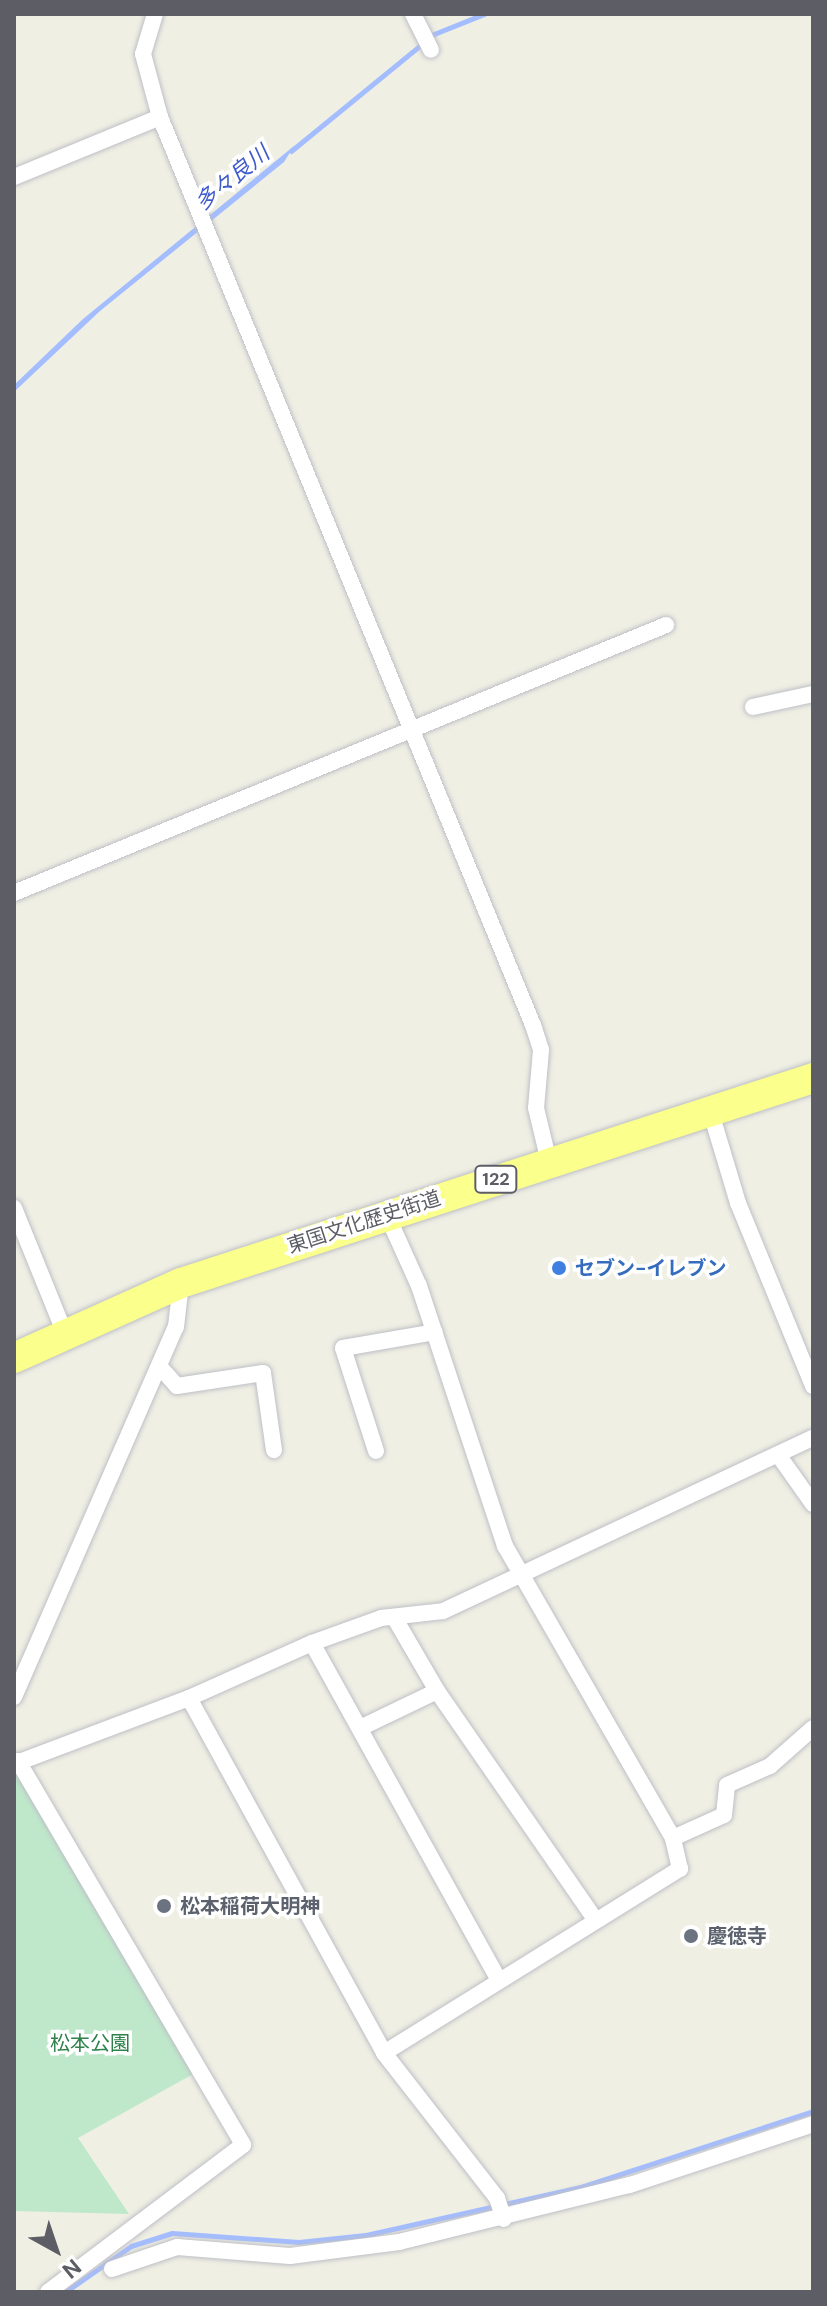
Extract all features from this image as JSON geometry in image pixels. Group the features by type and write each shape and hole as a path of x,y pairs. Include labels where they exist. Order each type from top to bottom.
{"highway":[{"name":"東国文化歴史街道","path":"14,1358 64,1331 181,1283 813,1078"}],"street":[{"path":"155,14 143,54 160,117 533,1025 541,1050 536,1108 549,1162"},
{"path":"413,14 431,50"},
{"path":"14,177 160,117"},
{"path":"14,893 666,625"},
{"path":"753,707 813,694"},
{"path":"711,1113 738,1203 813,1386"},
{"path":"14,1208 64,1331"},
{"path":"384,2053 594,1918 680,1869 673,1838 505,1546 435,1332 387,1215"},
{"path":"14,1697 176,1327 181,1283"},
{"path":"376,1451 343,1348 435,1332"},
{"path":"159,1366 177,1386 263,1373 274,1450"},
{"path":"48,2292 243,2145 16,1762 189,1698 312,1643 394,1617 443,1611 813,1438"},
{"path":"779,1456 813,1504"},
{"path":"394,1617 437,1691 594,1918"},
{"path":"312,1643 498,1979"},
{"path":"360,1728 437,1691"},
{"path":"189,1698 384,2053 497,2198 504,2219"},
{"path":"673,1838 724,1815 727,1785 770,1766 813,1728"},
{"path":"112,2269 160,2249 290,2256 344,2252 504,2219 630,2185 813,2124"}],"green space":[{"name":"松本公園","path":"14,1764 195,2073 78,2138 129,2214 14,2211"}],"water":[{"path":"294,146 284,162 100,311 14,392 14,385 83,319"}],"waterway":[{"name":"多々良川","path":"291,151 434,34 484,14"},
{"path":"65,2292 131,2246 172,2233 299,2242 366,2235 581,2187 813,2111"}],"place":[{"name":"セブン-イレブン","path":"559,1268"},
{"name":"松本稲荷大明神","path":"164,1906"},
{"name":"慶徳寺","path":"691,1936"}]}
